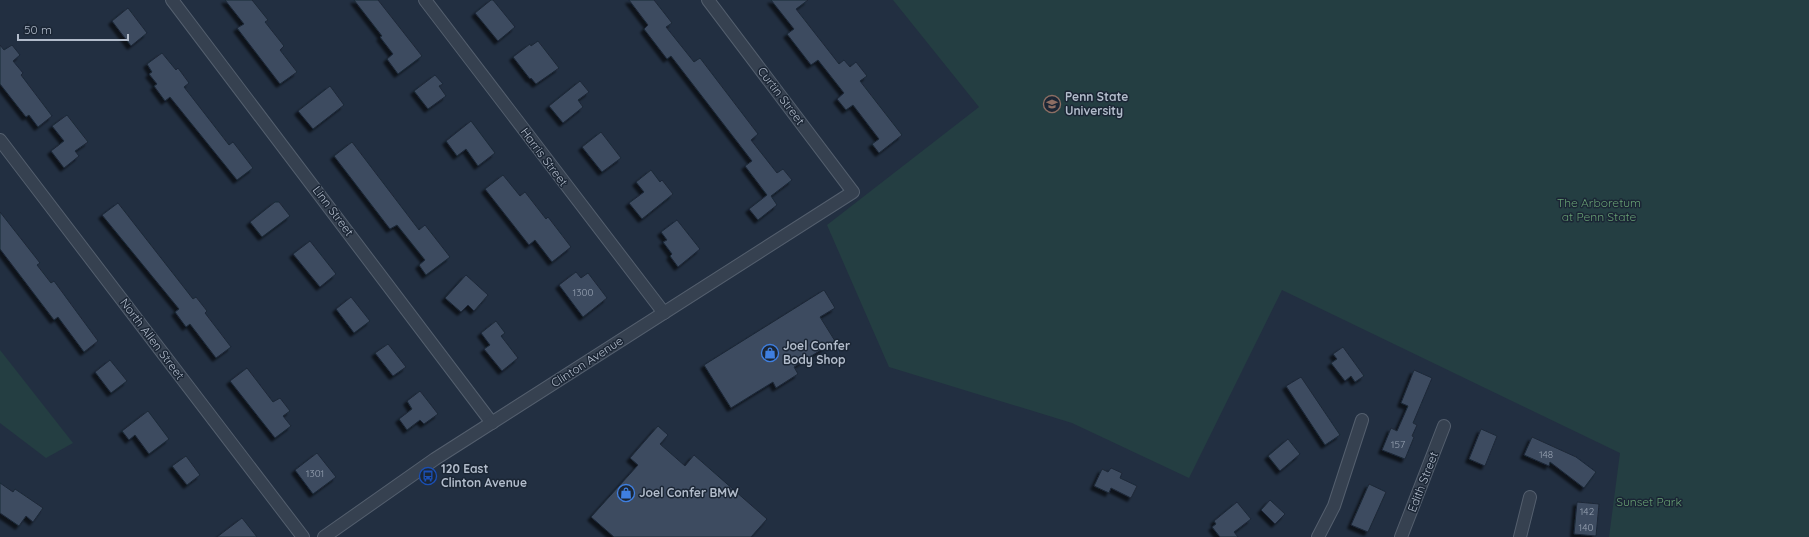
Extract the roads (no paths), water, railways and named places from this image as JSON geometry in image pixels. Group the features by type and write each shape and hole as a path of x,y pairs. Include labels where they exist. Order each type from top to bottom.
{"street":[{"name":"Linn Street","path":"172,0 492,423"},
{"name":"Harris Street","path":"425,0 664,313"},
{"name":"Curtin Street","path":"708,0 853,192"},
{"name":"North Allen Street","path":"0,140 303,537"},
{"name":"Clinton Avenue","path":"324,537 417,472 492,423 853,192"},
{"path":"1318,537 1334,506 1362,420"},
{"name":"Edith Street","path":"1401,537 1444,426"},
{"path":"1520,537 1530,497"}],"place":[{"name":"Penn State University","path":"1052,104"},
{"name":"Joel Confer Body Shop","path":"770,353"},
{"name":"120 East Clinton Avenue","path":"428,476"},
{"name":"Joel Confer BMW","path":"626,493"}],"park label":[{"name":"The Arboretum at Penn State","path":"1599,210"},
{"name":"Sunset Park","path":"1649,502"}]}
